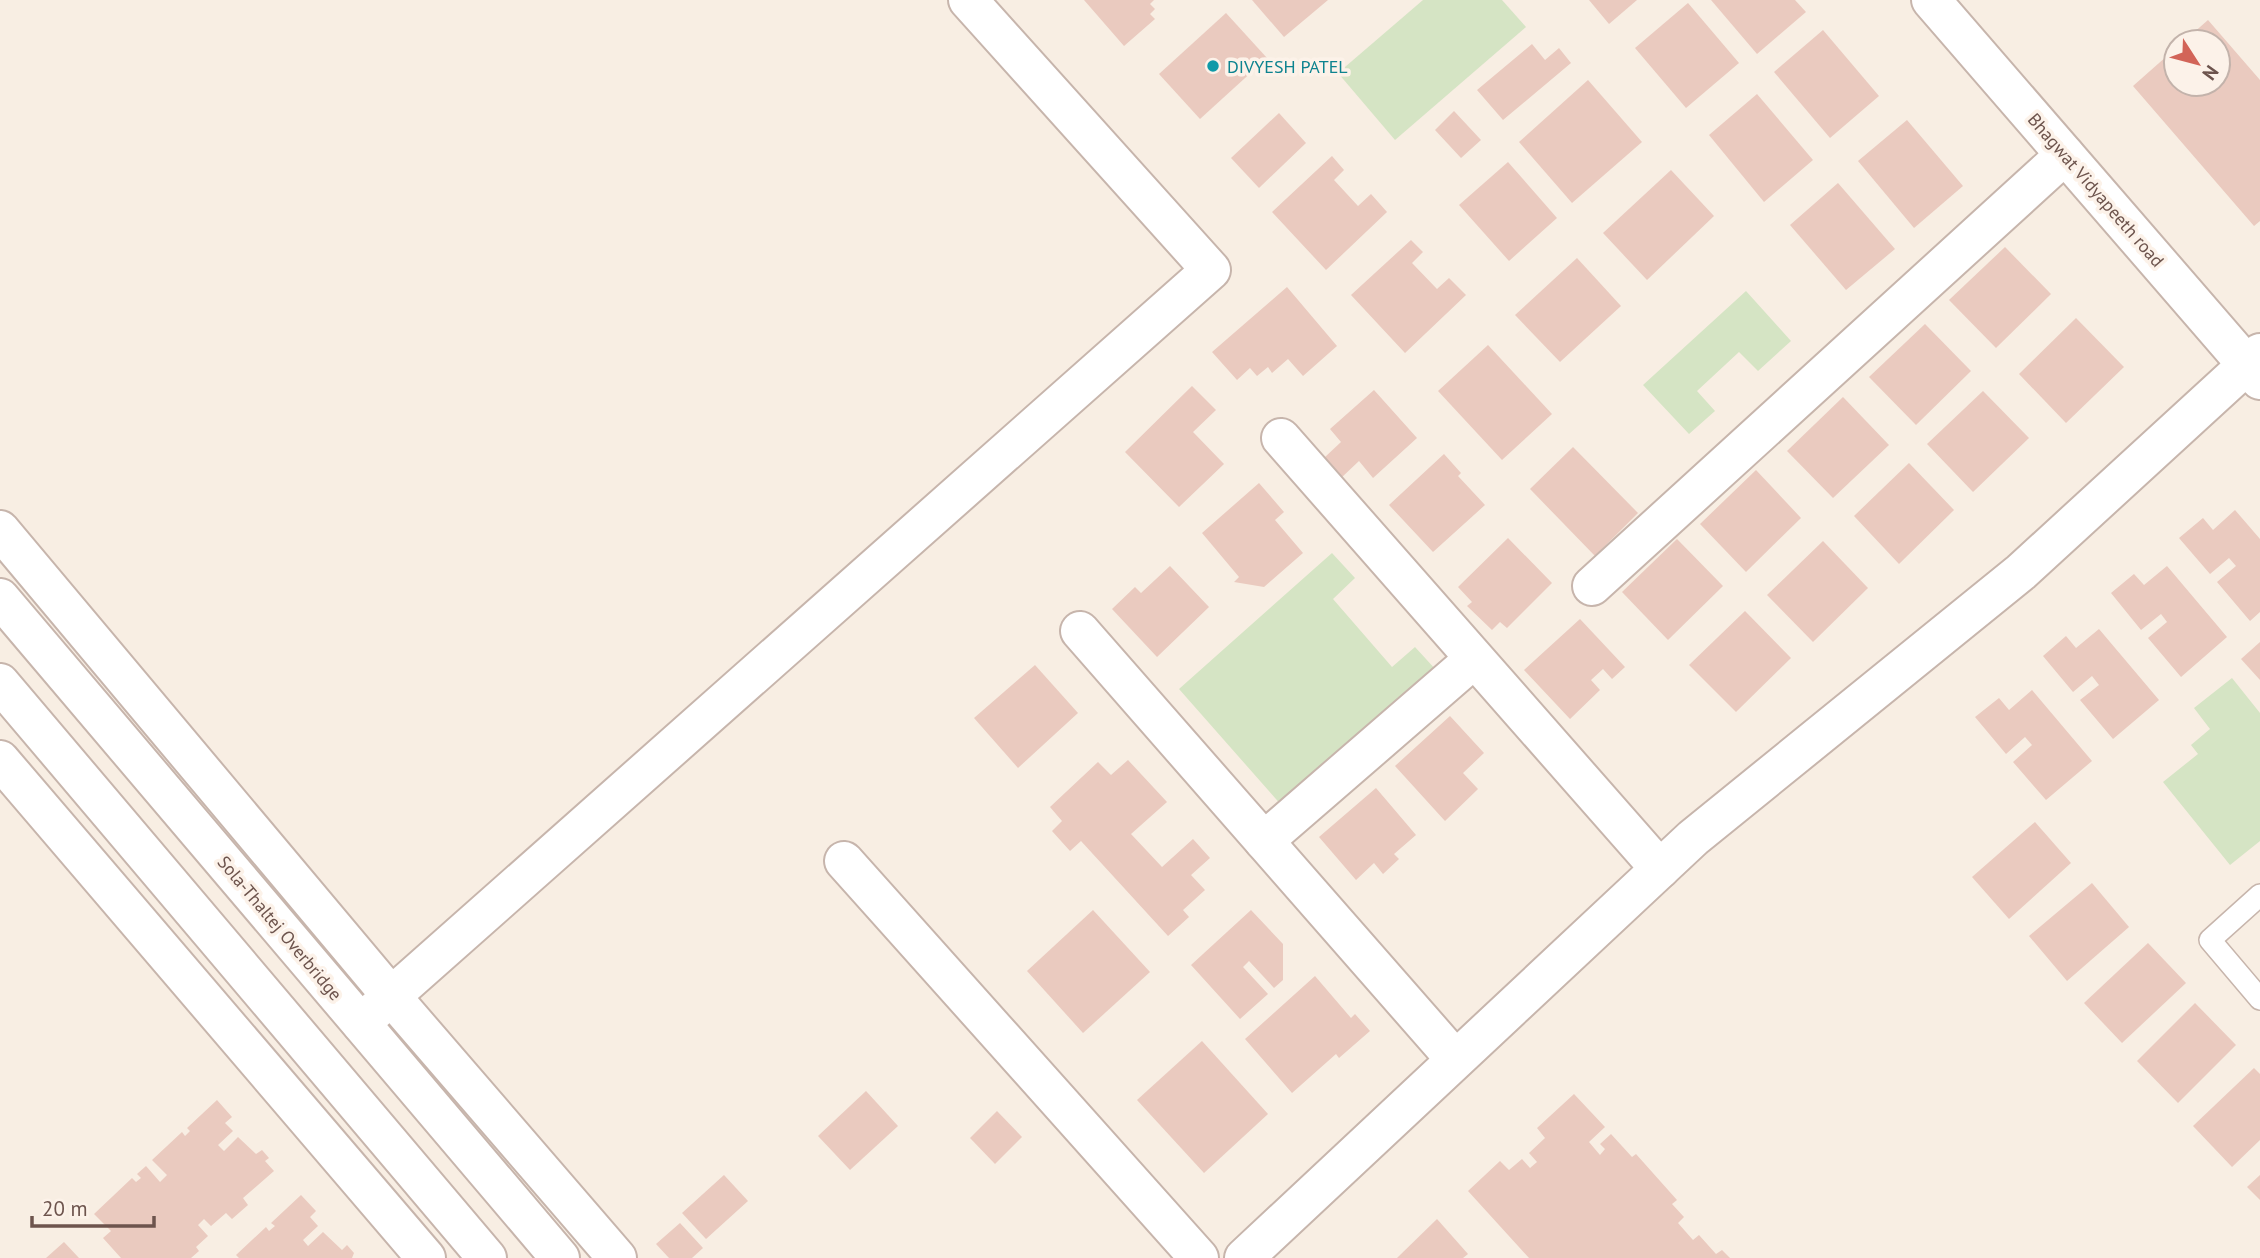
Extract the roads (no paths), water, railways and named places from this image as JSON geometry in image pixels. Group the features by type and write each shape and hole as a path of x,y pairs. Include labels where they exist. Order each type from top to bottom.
{"street":[{"path":"361,1023 1212,270 968,0"},
{"name":"Bhagwat Vidyapeeth road","path":"1931,0 2065,155 2256,366"},
{"path":"1592,586 2065,155"},
{"path":"1244,1258 1693,838 2021,572 2256,366"},
{"path":"1280,438 1660,869"},
{"path":"0,530 391,996 618,1258"},
{"name":"Sola-Thaltej Overbridge","path":"0,598 561,1258"},
{"path":"1080,631 1455,1059"},
{"path":"1264,841 1474,659"},
{"path":"0,683 487,1258"},
{"path":"0,760 426,1258"},
{"path":"844,861 1199,1258"}],"lane":[{"path":"2260,895 2210,940 2260,999"}],"place":[{"name":"DIVYESH PATEL","path":"1213,66"}]}
